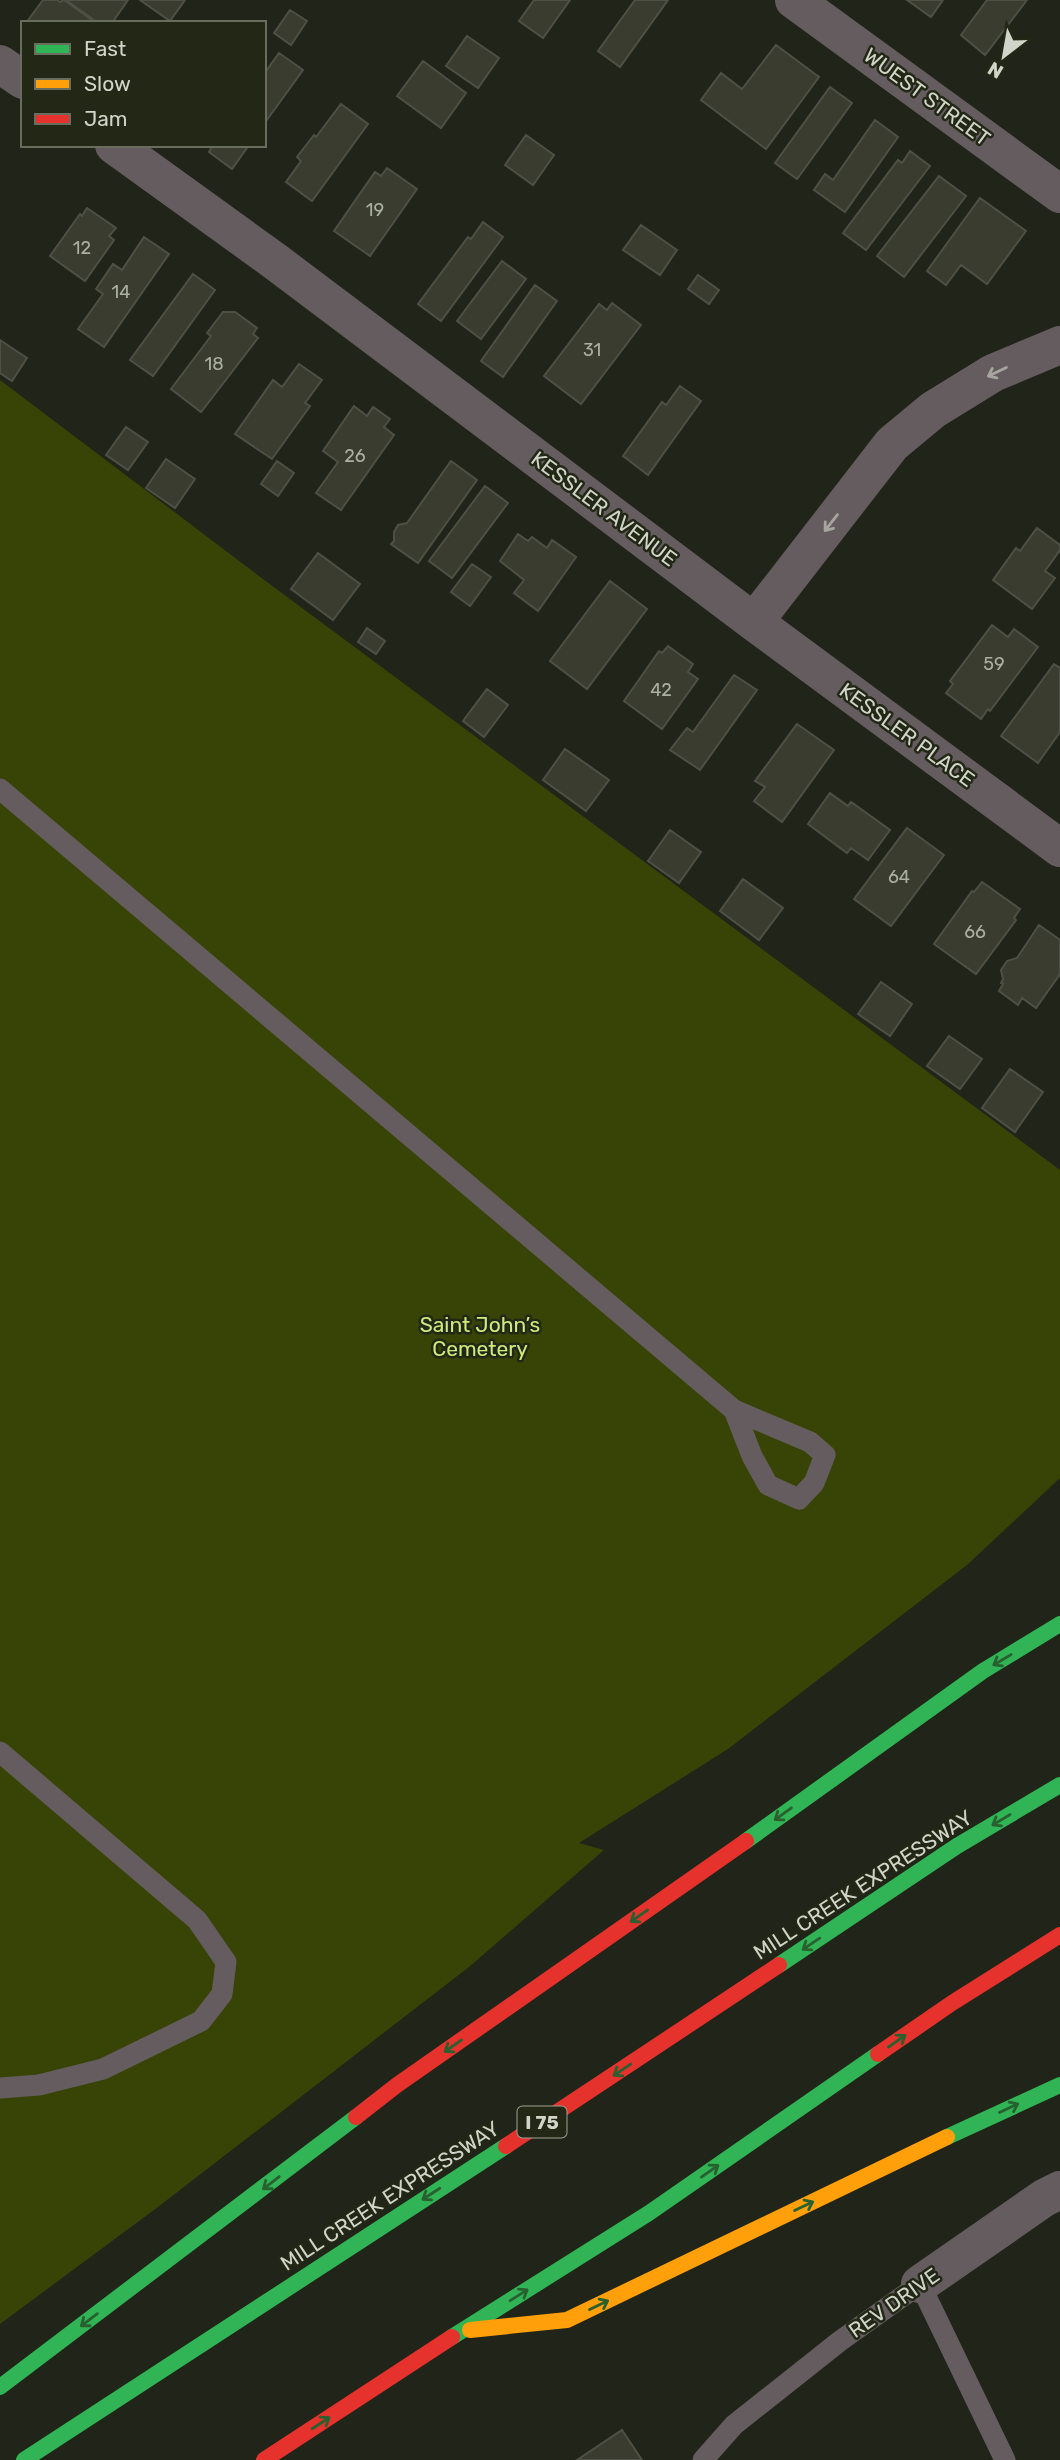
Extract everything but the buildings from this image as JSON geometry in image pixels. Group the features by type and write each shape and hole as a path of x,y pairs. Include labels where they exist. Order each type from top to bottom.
{"highway":[{"path":"0,2387 397,2085 684,1885 983,1671 1060,1625"},
{"name":"MILL CREEK EXPRESSWAY","path":"23,2460 602,2083 957,1846 1060,1785"},
{"path":"264,2460 461,2331 649,2213 952,2003 1060,1935"},
{"path":"461,2331 568,2320 1060,2085"}],"street":[{"name":"WUEST STREET","path":"794,0 1060,194"},
{"path":"0,64 21,79"},
{"name":"KESSLER AVENUE","path":"117,147 276,262 754,622"},
{"path":"754,622 892,444 933,410 993,373 1060,345"},
{"name":"KESSLER PLACE","path":"754,622 1060,848"},
{"name":"REV DRIVE","path":"920,2284 1044,2198 1060,2190"}],"lane":[{"path":"2,794 734,1410 810,1442 825,1455 814,1483 799,1499 768,1485 752,1455 734,1410"},
{"path":"0,1752 197,1920 226,1962 222,1994 201,2021 103,2069 39,2085 0,2088"},
{"path":"920,2284 1005,2460"},
{"name":"REV DRIVE","path":"703,2460 734,2425 840,2341 920,2284"}],"green space":[{"name":"Saint John’s Cemetery","path":"0,380 267,582 1060,1170 1060,1478 967,1565 728,1749 579,1843 604,1850 469,1967 158,2207 0,2324"}],"traffic: fast":[{"path":"746,1841 983,1671 1060,1624"},
{"path":"779,1965 957,1846 1060,1785"},
{"path":"452,2337 649,2213 878,2054"},
{"path":"947,2137 1060,2085"},
{"path":"0,2387 356,2117"},
{"path":"24,2460 506,2146"}],"traffic: slow":[{"path":"470,2330 567,2320 947,2137"}],"traffic: jam":[{"path":"356,2117 397,2085 746,1841"},
{"path":"878,2054 952,2003 1060,1935"},
{"path":"506,2146 779,1965"},
{"path":"264,2460 452,2337"}]}
